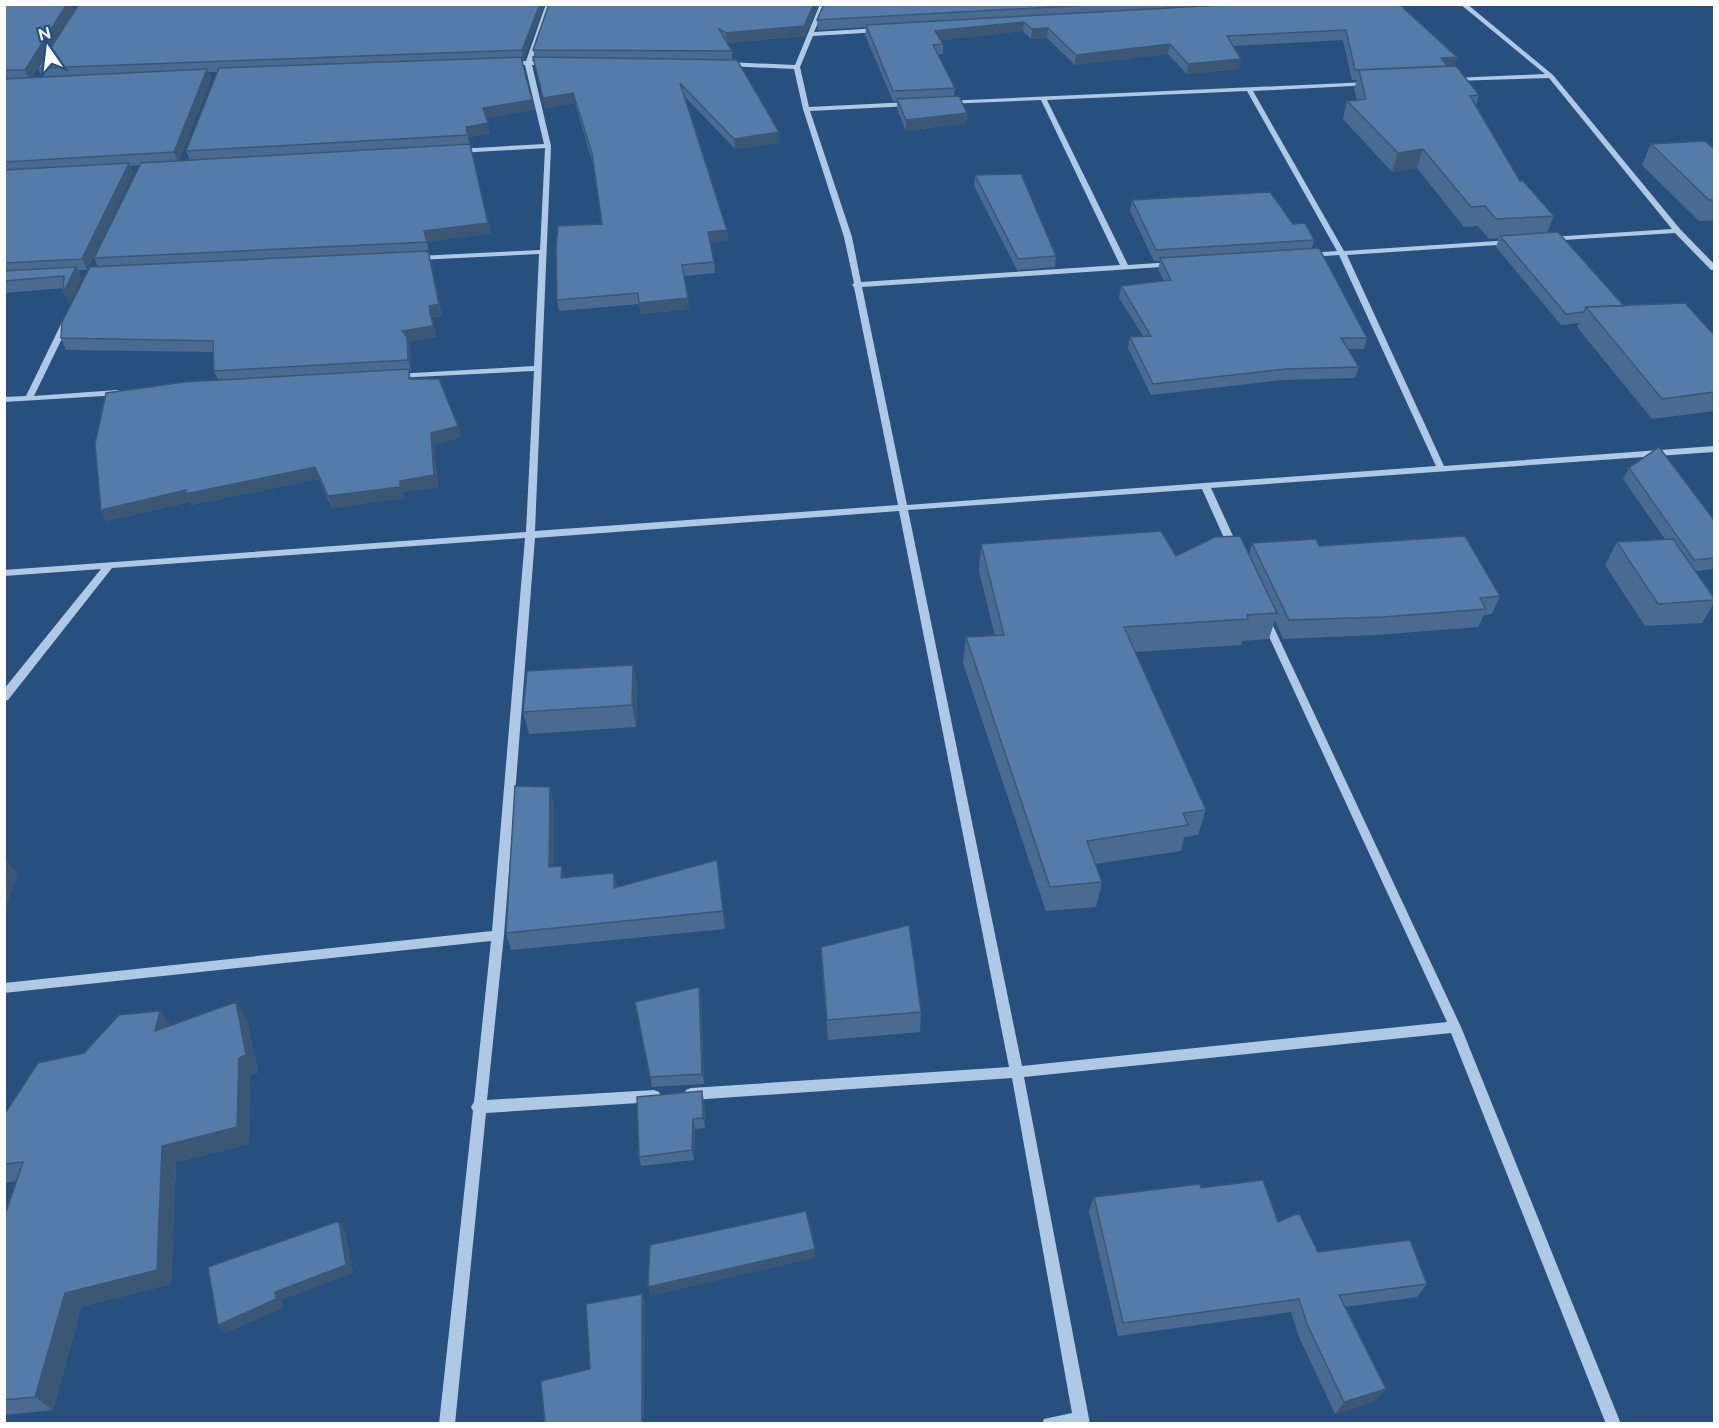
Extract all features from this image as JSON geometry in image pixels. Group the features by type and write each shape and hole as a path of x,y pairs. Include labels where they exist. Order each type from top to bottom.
{"street":[{"path":"447,1424 478,1107 498,935 530,536 548,146 528,63 549,4"},
{"path":"823,4 797,67 806,109 849,237 856,285 904,510 1017,1072 1081,1421 1049,1424"},
{"path":"1463,4 1551,76 1677,231 1714,268"},
{"path":"811,33 883,30"},
{"path":"504,64 560,63"},
{"path":"710,64 797,67"},
{"path":"1446,81 1551,76"},
{"path":"936,103 1377,83"},
{"path":"1249,89 1342,253 1441,468"},
{"path":"1043,97 1125,267"},
{"path":"806,109 912,104"},
{"path":"453,152 548,146"},
{"path":"1545,240 1677,231"},
{"path":"1296,256 1521,241"},
{"path":"411,259 542,252"},
{"path":"856,285 1182,263"},
{"path":"29,398 69,316"},
{"path":"383,377 537,368"},
{"path":"4,400 123,393"},
{"path":"4,573 904,510 1714,449"},
{"path":"1205,486 1240,562"},
{"path":"4,697 110,566"},
{"path":"1260,605 1455,1027 1614,1424"},
{"path":"4,988 498,935"},
{"path":"478,1107 1017,1072 1455,1027"}],"building":[{"path":"4,4 67,4 25,70 4,70"},
{"path":"79,4 540,4 522,50 38,68"},
{"path":"549,4 814,4 804,26 726,33 719,29 732,51 533,50"},
{"path":"824,4 1106,4 817,20"},
{"path":"1240,4 1399,4 1457,57 1441,58 1447,66 1355,70 1346,30 1227,36 1241,59 1188,64 1170,44 1076,55 1048,28 1032,29 1024,22 935,31 943,44 933,45 955,88 893,91 866,25"},
{"path":"521,57 532,100 483,108 488,123 466,127 468,135 186,151 219,68"},
{"path":"533,57 737,60 779,132 734,139 680,83 727,230 708,232 714,262 682,265 688,298 639,303 638,293 557,300 558,226 602,224 592,153 573,93 543,98"},
{"path":"1456,66 1479,95 1470,96 1520,181 1523,181 1554,216 1496,219 1485,206 1471,207 1423,149 1398,153 1347,101 1366,99 1359,70"},
{"path":"207,69 174,152 4,162 4,79"},
{"path":"959,96 967,113 906,120 897,99"},
{"path":"1705,141 1714,149 1714,200 1709,200 1651,144"},
{"path":"470,144 488,223 424,231 427,242 94,258 141,163"},
{"path":"129,163 82,259 4,263 4,170"},
{"path":"1021,174 1056,256 1018,259 975,175"},
{"path":"1270,192 1293,224 1305,223 1314,240 1156,250 1132,200"},
{"path":"1558,232 1624,306 1586,307 1584,312 1566,314 1500,236"},
{"path":"1319,248 1367,338 1341,338 1359,367 1285,369 1153,384 1130,337 1151,336 1121,286 1171,280 1160,258"},
{"path":"428,251 439,304 429,306 433,326 402,331 407,337 408,360 214,371 213,341 61,338 62,322 90,267"},
{"path":"76,267 63,293 64,276 4,281 4,271"},
{"path":"1685,303 1714,335 1714,392 1662,399 1586,307"},
{"path":"409,369 409,379 439,379 458,426 431,433 434,475 400,481 400,487 328,496 315,467 185,494 186,490 101,510 95,444 106,393 185,382"},
{"path":"1659,447 1714,520 1714,558 1694,560 1629,468"},
{"path":"1161,531 1176,556 1215,537 1240,536 1277,613 1247,615 1248,619 1124,627 1206,810 1183,813 1188,825 1087,841 1102,882 1050,887 966,637 1004,635 981,544"},
{"path":"1465,536 1500,596 1480,598 1486,609 1383,617 1289,620 1252,543 1316,539 1319,546"},
{"path":"1673,539 1714,600 1658,604 1617,542"},
{"path":"633,665 632,705 523,712 527,671"},
{"path":"515,786 550,787 549,867 562,866 561,878 614,873 614,888 717,860 723,911 506,933"},
{"path":"909,925 921,1012 827,1020 821,947"},
{"path":"699,987 702,1074 650,1077 635,1002"},
{"path":"236,1002 246,1055 239,1058 237,1127 162,1146 157,1270 65,1293 35,1397 4,1400 4,1218 23,1162 4,1164 4,1115 38,1063 84,1053 119,1015 160,1011 155,1031"},
{"path":"702,1091 703,1118 693,1119 692,1150 639,1157 637,1097"},
{"path":"1263,1180 1278,1222 1299,1213 1318,1252 1410,1240 1427,1284 1339,1295 1386,1389 1344,1402 1307,1324 1299,1299 1123,1323 1094,1197 1200,1184 1201,1188"},
{"path":"806,1211 815,1249 648,1287 650,1245"},
{"path":"339,1221 346,1265 275,1292 276,1299 218,1325 208,1267"},
{"path":"642,1294 642,1424 545,1424 541,1381 590,1369 586,1304"}]}
